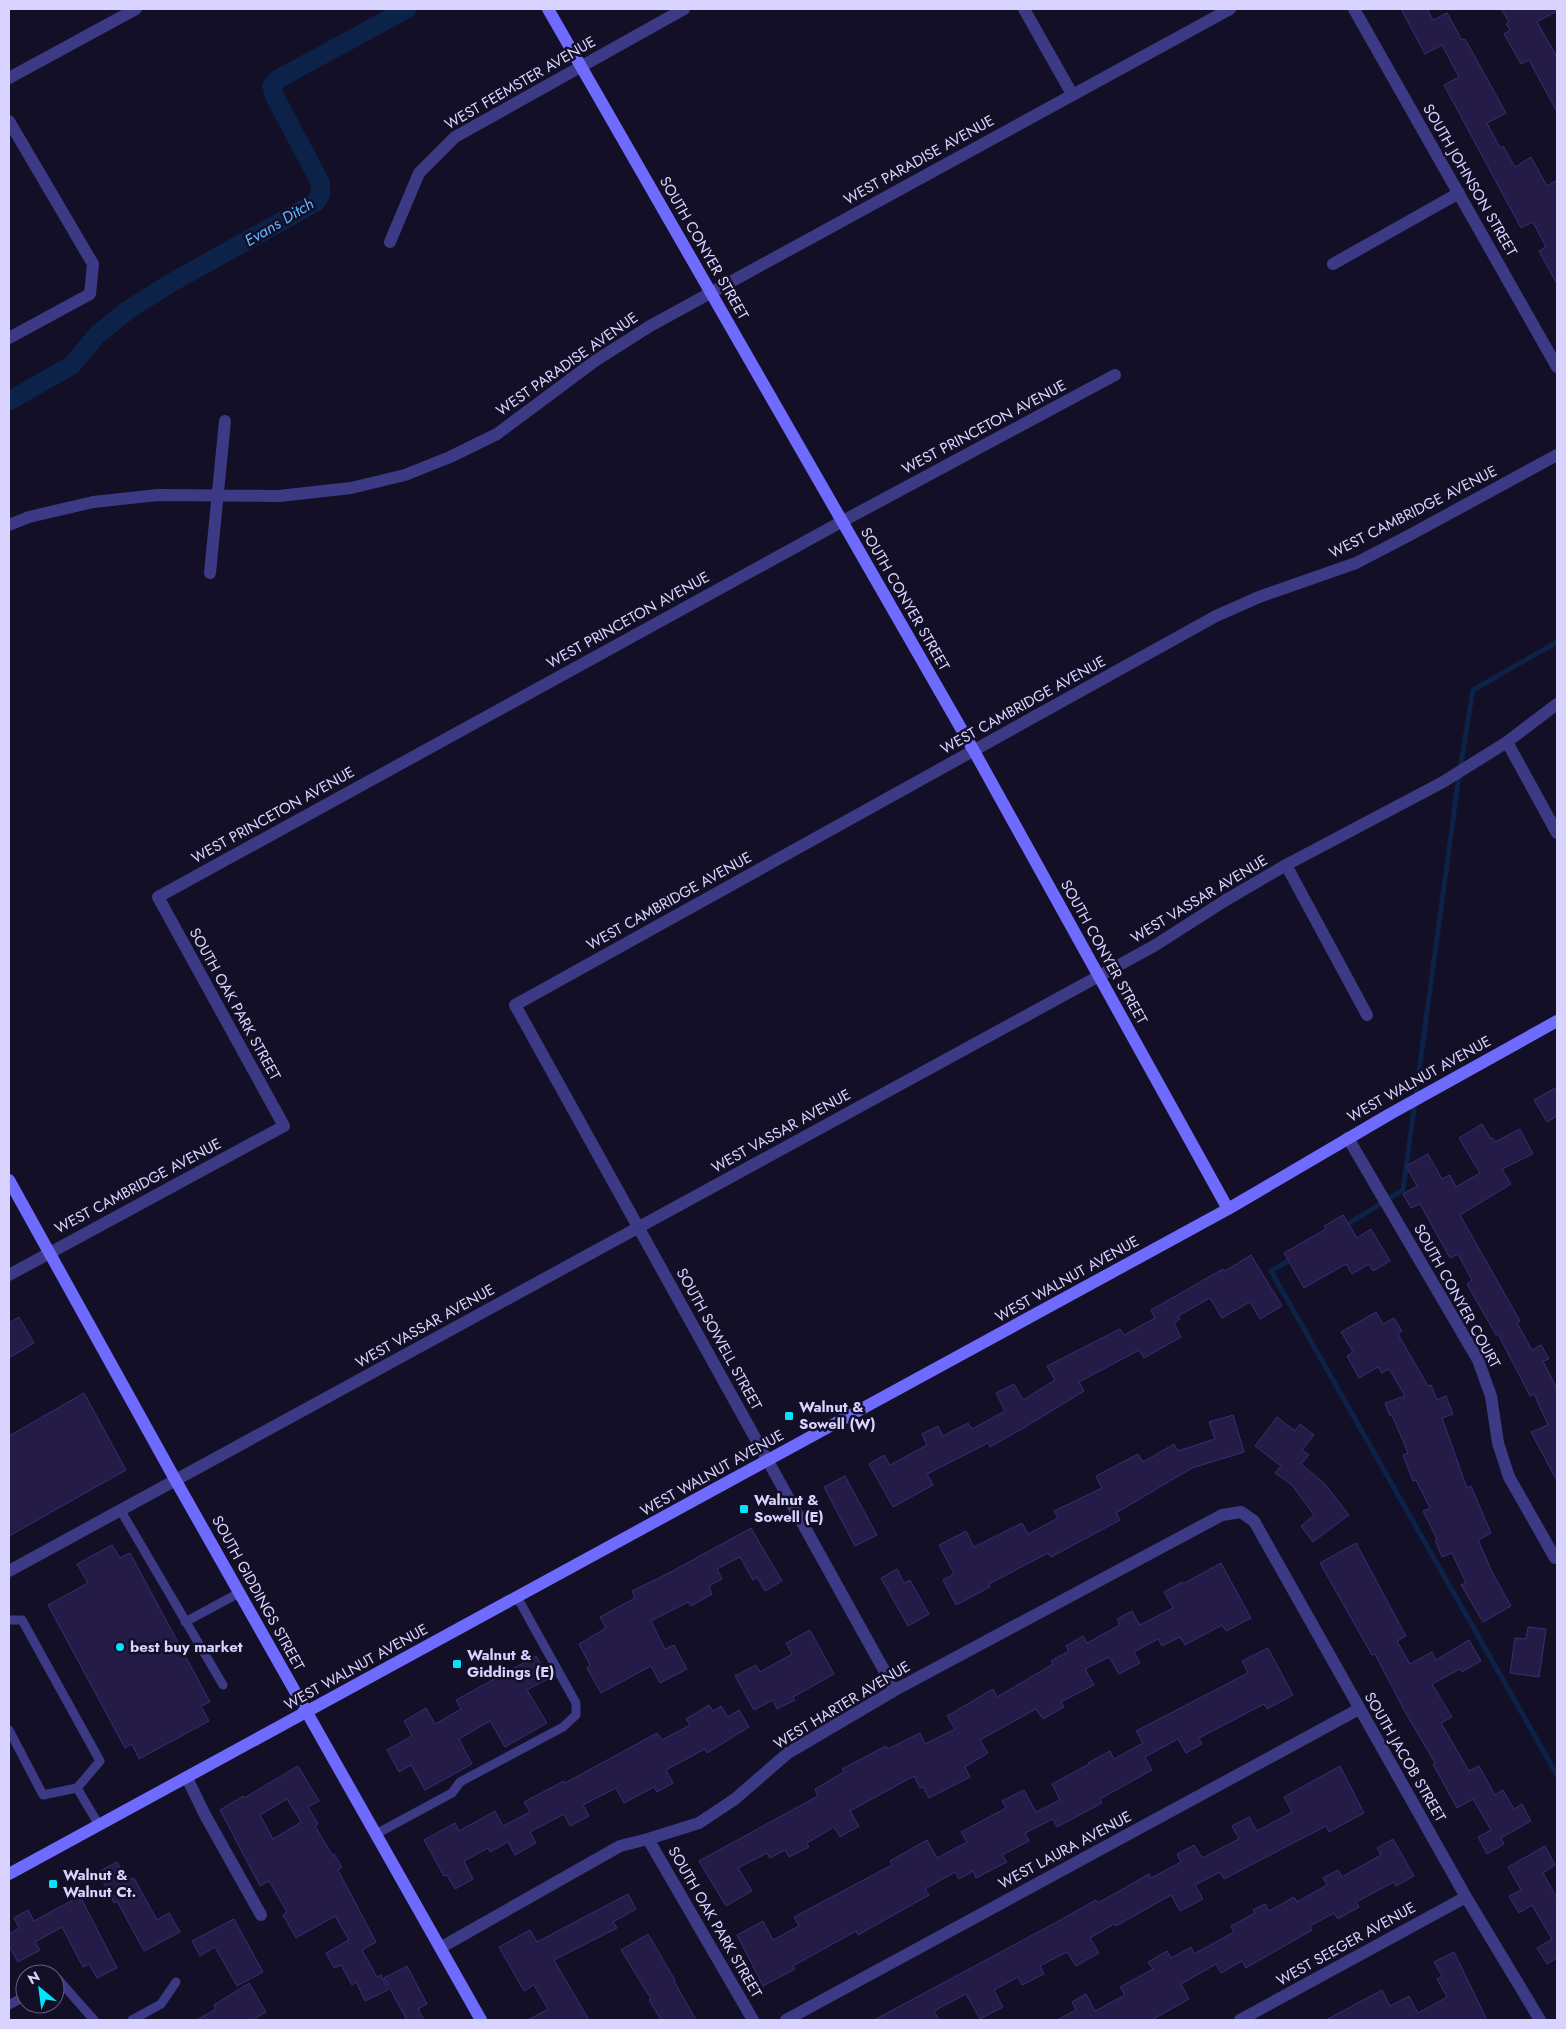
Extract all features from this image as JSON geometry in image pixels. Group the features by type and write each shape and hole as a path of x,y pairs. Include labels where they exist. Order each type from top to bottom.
{"street":[{"path":"9,78 136,9"},
{"name":"SOUTH CONYER STREET","path":"548,9 974,751 1228,1209"},
{"name":"WEST FEEMSTER AVENUE","path":"390,242 419,173 455,137 684,9"},
{"path":"1024,9 1072,94"},
{"name":"WEST PARADISE AVENUE","path":"9,525 30,517 93,502 158,495 279,496 351,488 406,475 450,457 497,434 594,361 650,326 1230,9"},
{"name":"SOUTH JOHNSON STREET","path":"1354,9 1557,367"},
{"path":"9,122 93,264 90,294 9,338"},
{"path":"1333,264 1459,193"},
{"name":"WEST PRINCETON AVENUE","path":"158,897 841,522 1115,375"},
{"path":"210,573 226,421"},
{"name":"WEST CAMBRIDGE AVENUE","path":"515,1004 1216,616 1258,597 1356,563 1557,455"},
{"name":"WEST VASSAR AVENUE","path":"9,1571 1099,977 1154,946 1226,900 1286,865 1443,782 1507,742 1557,704"},
{"path":"1507,742 1557,833"},
{"path":"1286,865 1367,1015"},
{"name":"SOUTH OAK PARK STREET","path":"158,897 284,1126"},
{"name":"SOUTH SOWELL STREET","path":"515,1004 637,1228 769,1461 895,1690"},
{"name":"WEST WALNUT AVENUE","path":"9,1874 1228,1209 1348,1138 1557,1021"},
{"name":"WEST CAMBRIDGE AVENUE","path":"9,1275 284,1126"},
{"name":"SOUTH CONYER COURT","path":"1348,1138 1478,1360 1491,1396 1498,1443 1509,1477 1555,1558"},
{"name":"SOUTH GIDDINGS STREET","path":"9,1180 176,1481 481,2020"},
{"name":"WEST HARTER AVENUE","path":"440,1948 620,1846 648,1840 699,1823 735,1799 788,1753 895,1690 1222,1515 1241,1512"},
{"name":"SOUTH JACOB STREET","path":"1241,1512 1254,1521 1466,1897 1540,2020"},
{"name":"WEST LAURA AVENUE","path":"786,2020 1359,1709"},
{"path":"187,1778 204,1815 261,1915"},
{"name":"SOUTH OAK PARK STREET","path":"648,1840 753,2020"},
{"name":"WEST SEEGER AVENUE","path":"1240,2020 1466,1897"}],"lane":[{"path":"120,1511 223,1684"},
{"path":"185,1622 239,1593"},
{"path":"376,1834 452,1793 460,1782 563,1727 576,1715 576,1703 517,1598"},
{"path":"9,1620 22,1620 100,1761 78,1788 43,1795 9,1730"},
{"path":"78,1788 99,1825"},
{"path":"132,2020 161,2004 176,1982"},
{"path":"65,1987 94,2020"}],"building":[{"path":"1401,9 1427,9 1433,20 1447,13 1462,40 1465,39 1506,113 1487,123 1500,148 1503,146 1515,167 1531,157 1547,186 1557,180 1557,284 1539,251 1546,247 1533,222 1521,228 1444,85 1459,77 1442,45 1425,54"},
{"path":"1501,9 1557,9 1557,11 1537,22 1557,57 1557,112 1529,60 1521,64 1504,34 1510,30 1506,24 1509,22"},
{"path":"1557,1087 1557,1116 1547,1122 1534,1100"},
{"path":"1482,1124 1495,1142 1520,1129 1533,1154 1502,1169 1511,1184 1460,1215 1520,1321 1517,1323 1532,1350 1541,1345 1549,1359 1543,1361 1557,1389 1557,1481 1531,1432 1548,1425 1534,1394 1530,1396 1498,1334 1496,1335 1467,1284 1472,1280 1458,1254 1450,1258 1420,1204 1411,1208 1403,1194 1417,1186 1406,1166 1428,1154 1442,1179 1450,1175 1456,1187 1480,1173 1459,1138"},
{"path":"1343,1215 1357,1238 1371,1229 1390,1261 1373,1271 1369,1264 1352,1274 1346,1264 1304,1288 1284,1253 1326,1229 1324,1226"},
{"path":"1251,1255 1282,1306 1260,1319 1250,1302 1222,1318 1210,1298 1178,1316 1180,1319 1174,1323 1181,1337 1144,1358 1139,1350 1079,1382 1084,1391 990,1447 988,1443 927,1474 933,1485 893,1507 869,1464 884,1455 890,1465 927,1445 922,1434 938,1426 943,1436 968,1423 972,1429 1005,1411 996,1393 1014,1384 1023,1400 1055,1380 1047,1366 1120,1329 1124,1335 1155,1318 1151,1310"},
{"path":"1376,1312 1383,1324 1394,1318 1402,1331 1398,1334 1428,1386 1431,1385 1437,1400 1446,1396 1453,1414 1442,1418 1467,1488 1471,1486 1491,1533 1478,1540 1493,1574 1511,1606 1483,1622 1461,1585 1466,1583 1452,1553 1442,1557 1435,1540 1437,1539 1423,1511 1430,1508 1416,1480 1413,1481 1403,1455 1408,1453 1385,1403 1405,1396 1389,1369 1382,1373 1378,1367 1359,1378 1347,1356 1353,1352 1341,1332"},
{"path":"19,1317 34,1343 9,1358 9,1323"},
{"path":"84,1393 126,1470 9,1536 9,1436"},
{"path":"1233,1415 1244,1452 1192,1468 1116,1513 1120,1520 1051,1557 1048,1553 989,1584 990,1587 956,1605 943,1580 954,1574 939,1545 966,1531 974,1547 1022,1523 1028,1534 1058,1518 1054,1511 1102,1488 1096,1476 1138,1454 1143,1462 1174,1444 1178,1451 1215,1439 1209,1422"},
{"path":"1277,1417 1295,1431 1300,1424 1314,1435 1302,1450 1309,1455 1301,1464 1325,1484 1349,1515 1313,1542 1301,1526 1314,1515 1292,1485 1275,1473 1281,1466 1255,1446"},
{"path":"845,1476 877,1535 855,1546 824,1487"},
{"path":"751,1528 782,1581 765,1591 757,1577 753,1580 740,1557 717,1569 722,1579 709,1586 712,1594 691,1606 688,1602 651,1621 665,1649 674,1645 687,1669 660,1683 651,1666 601,1693 587,1668 590,1665 579,1644 606,1628 600,1617 635,1598 632,1591"},
{"path":"1356,1543 1406,1636 1397,1641 1410,1664 1432,1652 1436,1660 1469,1640 1481,1661 1462,1672 1460,1669 1432,1684 1452,1717 1441,1723 1469,1771 1479,1766 1495,1795 1503,1790 1514,1809 1522,1804 1531,1821 1501,1838 1504,1844 1487,1854 1478,1837 1491,1830 1473,1799 1457,1808 1433,1764 1435,1763 1404,1710 1375,1654 1372,1655 1320,1563"},
{"path":"112,1545 120,1558 130,1553 210,1702 201,1706 209,1721 139,1759 132,1744 125,1748 48,1605 88,1583 77,1564"},
{"path":"1221,1563 1251,1618 1226,1631 1222,1625 1185,1645 1180,1637 1162,1646 1158,1639 1134,1652 1140,1663 1119,1674 1109,1657 1085,1669 1094,1685 1061,1702 1064,1707 1043,1719 1036,1709 980,1740 988,1753 965,1767 970,1777 929,1798 923,1787 920,1788 914,1776 850,1811 859,1826 840,1837 834,1827 807,1843 809,1847 789,1857 785,1850 770,1858 767,1853 738,1868 752,1891 726,1906 699,1861 818,1796 815,1789 844,1772 842,1769 886,1746 888,1749 920,1733 925,1744 955,1729 947,1716 993,1689 997,1697 1053,1664 1051,1661 1069,1651 1066,1646 1083,1636 1087,1643 1120,1625 1117,1619 1132,1611 1140,1625 1173,1608 1164,1592"},
{"path":"897,1569 904,1583 910,1580 929,1614 908,1626 881,1578"},
{"path":"1528,1627 1546,1629 1539,1677 1510,1673 1515,1638 1526,1639"},
{"path":"810,1630 834,1674 793,1697 795,1700 777,1709 773,1700 754,1710 735,1676 756,1665 760,1672 792,1654 786,1643"},
{"path":"1268,1648 1293,1695 1267,1709 1264,1704 1199,1738 1202,1744 1186,1753 1178,1739 1145,1757 1152,1770 1100,1799 1102,1803 1057,1827 1053,1819 1025,1833 1029,1841 1002,1855 1007,1862 976,1878 973,1871 959,1879 955,1872 925,1889 929,1895 858,1935 856,1931 793,1966 795,1969 763,1986 737,1935 763,1921 773,1940 799,1926 794,1917 892,1865 890,1861 927,1840 937,1858 967,1842 961,1832 1006,1808 1002,1801 1024,1790 1036,1812 1060,1800 1052,1784 1110,1751 1114,1759 1143,1743 1136,1731 1248,1673 1242,1661"},
{"path":"536,1656 549,1678 527,1690 547,1723 505,1747 490,1721 459,1739 472,1764 425,1790 411,1765 399,1772 387,1750 412,1736 404,1721 426,1708 435,1724 461,1709 456,1700"},
{"path":"709,1705 713,1711 721,1706 728,1717 739,1710 749,1727 707,1753 705,1749 666,1770 673,1783 657,1792 654,1787 624,1803 616,1788 583,1805 589,1816 570,1826 564,1814 530,1832 536,1843 515,1855 508,1842 490,1852 488,1848 464,1861 473,1879 455,1889 447,1875 444,1876 424,1840 455,1823 459,1831 495,1811 503,1826 530,1812 524,1802 564,1781 565,1783 657,1733 662,1740 690,1725 686,1719"},
{"path":"298,1766 319,1801 308,1807 318,1824 315,1826 332,1855 334,1854 342,1867 338,1870 376,1942 362,1950 377,1977 381,1975 388,1990 365,2001 356,1982 352,1985 341,1965 334,1968 326,1953 349,1940 335,1916 296,1938 283,1915 287,1912 269,1881 260,1886 220,1810 243,1796 244,1798","holes":["287,1799 301,1822 273,1839 260,1815"]},
{"path":"1340,1766 1364,1813 1329,1832 1326,1826 1224,1879 1220,1872 1195,1885 1203,1899 1180,1911 1171,1895 1116,1926 1114,1924 1090,1938 1099,1953 1076,1966 1067,1952 1040,1966 1044,1974 1022,1985 1018,1977 994,1990 1003,2007 980,2019 966,1994 934,2011 939,2020 874,2020 1096,1900 1098,1903 1149,1874 1151,1878 1181,1862 1177,1854 1194,1845 1202,1858 1239,1839 1232,1826 1249,1817 1257,1831 1292,1812 1284,1797"},
{"path":"1393,1839 1414,1876 1396,1886 1394,1882 1356,1902 1359,1907 1338,1919 1334,1913 1310,1926 1312,1930 1246,1968 1242,1961 1221,1973 1216,1964 1181,1984 1189,1999 1152,2020 1057,2020 1076,2010 1072,2002 1086,1994 1095,2011 1125,1995 1120,1987 1153,1969 1148,1962 1167,1951 1171,1958 1191,1947 1194,1954 1234,1932 1231,1926 1255,1913 1253,1910 1265,1904 1269,1911 1294,1897 1297,1902 1327,1885 1323,1878 1338,1870 1342,1877 1381,1855 1377,1848"},
{"path":"1545,1846 1555,1865 1543,1873 1557,1898 1557,1958 1547,1964 1537,1948 1552,1939 1532,1905 1519,1913 1509,1896 1521,1890 1508,1867"},
{"path":"117,1862 127,1881 134,1878 157,1920 169,1913 180,1932 144,1951 117,1901 114,1903 98,1872"},
{"path":"628,1894 636,1909 613,1922 617,1928 554,1960 589,2020 528,2020 548,2009 534,1985 524,1991 499,1947 530,1930 537,1942"},
{"path":"80,1896 117,1968 97,1978 89,1964 83,1967 62,1927 35,1942 40,1950 18,1962 9,1946 9,1934 19,1928 14,1918 28,1910 34,1921"},
{"path":"234,1919 263,1972 237,1986 215,1947 200,1956 192,1941"},
{"path":"648,1934 696,2020 661,2020 649,2000 651,1999 621,1950"},
{"path":"1454,1952 1487,2020 1326,2020 1382,1990 1390,2006 1409,1996 1418,2013 1447,1997 1437,1979 1442,1976 1434,1962"},
{"path":"407,1966 427,2004 418,2009 424,2020 407,2020 384,1978"},
{"path":"249,1983 266,2012 253,2020 197,2020 216,2009 214,2005"}],"waterway":[{"name":"Evans Ditch","path":"9,401 72,365 97,335 128,310 169,284 316,202 321,193 320,182 274,95 272,86 278,79 407,9"},
{"path":"1343,1227 1403,1190 1459,775 1473,690 1557,642"},
{"path":"1293,1258 1271,1271 1557,1775"}],"place":[{"name":"Walnut & Sowell (W)","path":"789,1416"},
{"name":"Walnut & Sowell (E)","path":"744,1509"},
{"name":"best buy market","path":"120,1647"},
{"name":"Walnut & Giddings (E)","path":"457,1664"},
{"name":"Walnut & Walnut Ct.","path":"53,1884"}]}
